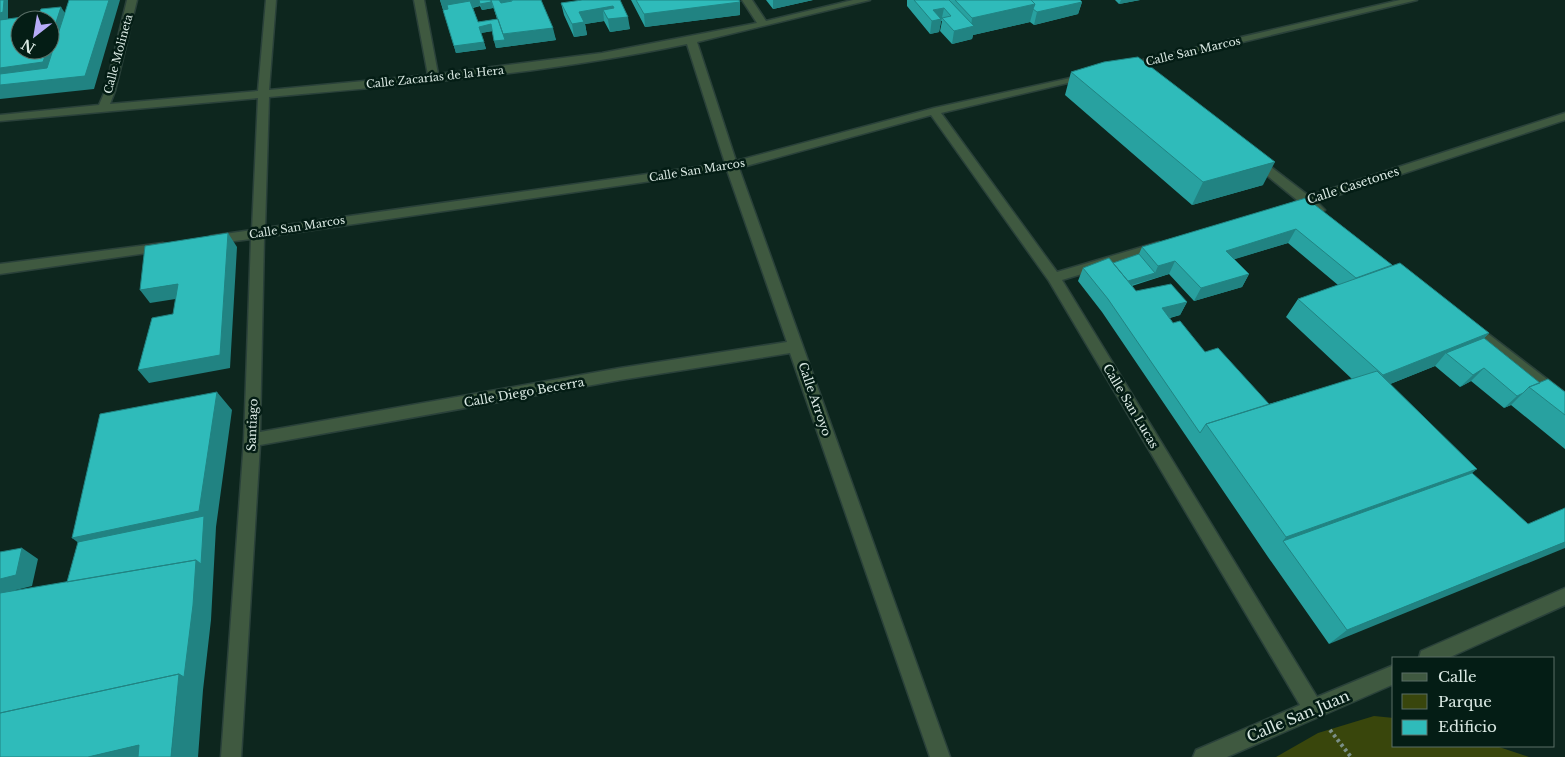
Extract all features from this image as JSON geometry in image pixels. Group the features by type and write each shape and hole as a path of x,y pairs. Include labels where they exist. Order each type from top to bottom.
{"street":[{"name":"Calle Molineta","path":"103,108 110,90 132,0"},
{"name":"Santiago","path":"231,757 252,440 256,233 260,205 263,92 271,0"},
{"path":"418,0 434,78"},
{"path":"747,0 763,24"},
{"name":"Calle Zacarías de la Hera","path":"0,118 263,92 434,78 566,62 691,41 865,0"},
{"name":"Calle San Marcos","path":"200,242 732,166 934,111 1412,0"},
{"name":"Calle Arroyo","path":"691,41 732,166 940,757"},
{"path":"1132,65 1147,77"},
{"name":"Calle San Lucas","path":"934,111 1054,278 1314,710"},
{"name":"Calle Casetones","path":"1288,206 1565,116"},
{"path":"1246,154 1330,219"},
{"path":"1054,278 1176,241"},
{"path":"0,269 172,246"},
{"path":"1455,316 1565,401"},
{"name":"Calle Diego Becerra","path":"252,440 287,436 620,374 796,346"},
{"path":"1430,657 1565,596"},
{"name":"Calle San Juan","path":"1203,757 1392,675"}],"path":[{"path":"1314,710 1351,757"}],"green space":[{"path":"1374,716 1392,718 1392,747 1499,747 1529,757 1276,757 1318,733"}],"building":[{"path":"0,0 4,0 3,12 0,13"},
{"path":"69,0 109,0 85,76 0,85 0,74 47,68 50,60 60,60 60,28"},
{"path":"479,0 491,0 491,2 480,4"},
{"path":"491,0 499,0 501,3 512,0 541,0 553,28 503,34"},
{"path":"582,0 620,0 628,17 608,19 603,10 614,8 613,6 579,12 584,22 572,24 561,3"},
{"path":"636,0 739,0 740,2 644,14"},
{"path":"914,0 949,0 974,26 954,31 942,18 951,16 944,8 933,10 941,19 932,21"},
{"path":"955,0 1031,0 1035,4 972,18"},
{"path":"1031,0 1080,0 1082,2 1037,12 1033,9 1035,4"},
{"path":"470,1 478,22 498,19 505,40 494,41 491,24 479,27 484,42 454,46 443,10 448,9 447,5"},
{"path":"61,7 60,10 41,9"},
{"path":"10,19 10,60 44,60 43,62 0,68 0,20"},
{"path":"1138,57 1275,162 1203,182 1071,72 1104,62"},
{"path":"1306,198 1392,265 1356,278 1296,229 1226,251 1249,274 1201,288 1175,261 1158,266 1142,247"},
{"path":"228,233 220,355 138,370 152,318 173,314 178,284 140,290 145,246"},
{"path":"1139,254 1155,273 1128,281 1113,263"},
{"path":"1109,258 1136,291 1171,284 1187,302 1162,308 1173,323 1180,321 1205,352 1218,348 1269,404 1206,424 1200,433 1108,299 1083,268"},
{"path":"1400,263 1489,333 1383,375 1298,299"},
{"path":"1484,338 1540,383 1529,387 1517,396 1484,368 1473,375 1446,353"},
{"path":"1377,371 1477,469 1286,537 1206,424"},
{"path":"1548,379 1565,392 1565,415 1529,387"},
{"path":"217,392 199,511 72,538 100,414"},
{"path":"1472,473 1528,524 1565,508 1565,542 1347,630 1283,541"},
{"path":"204,516 201,564 196,560 67,582 78,542"},
{"path":"22,548 16,575 0,579 0,552"},
{"path":"196,560 193,605 184,677 179,674 0,713 0,593"},
{"path":"179,674 171,757 138,757 139,745 88,757 0,757 0,713"}]}
